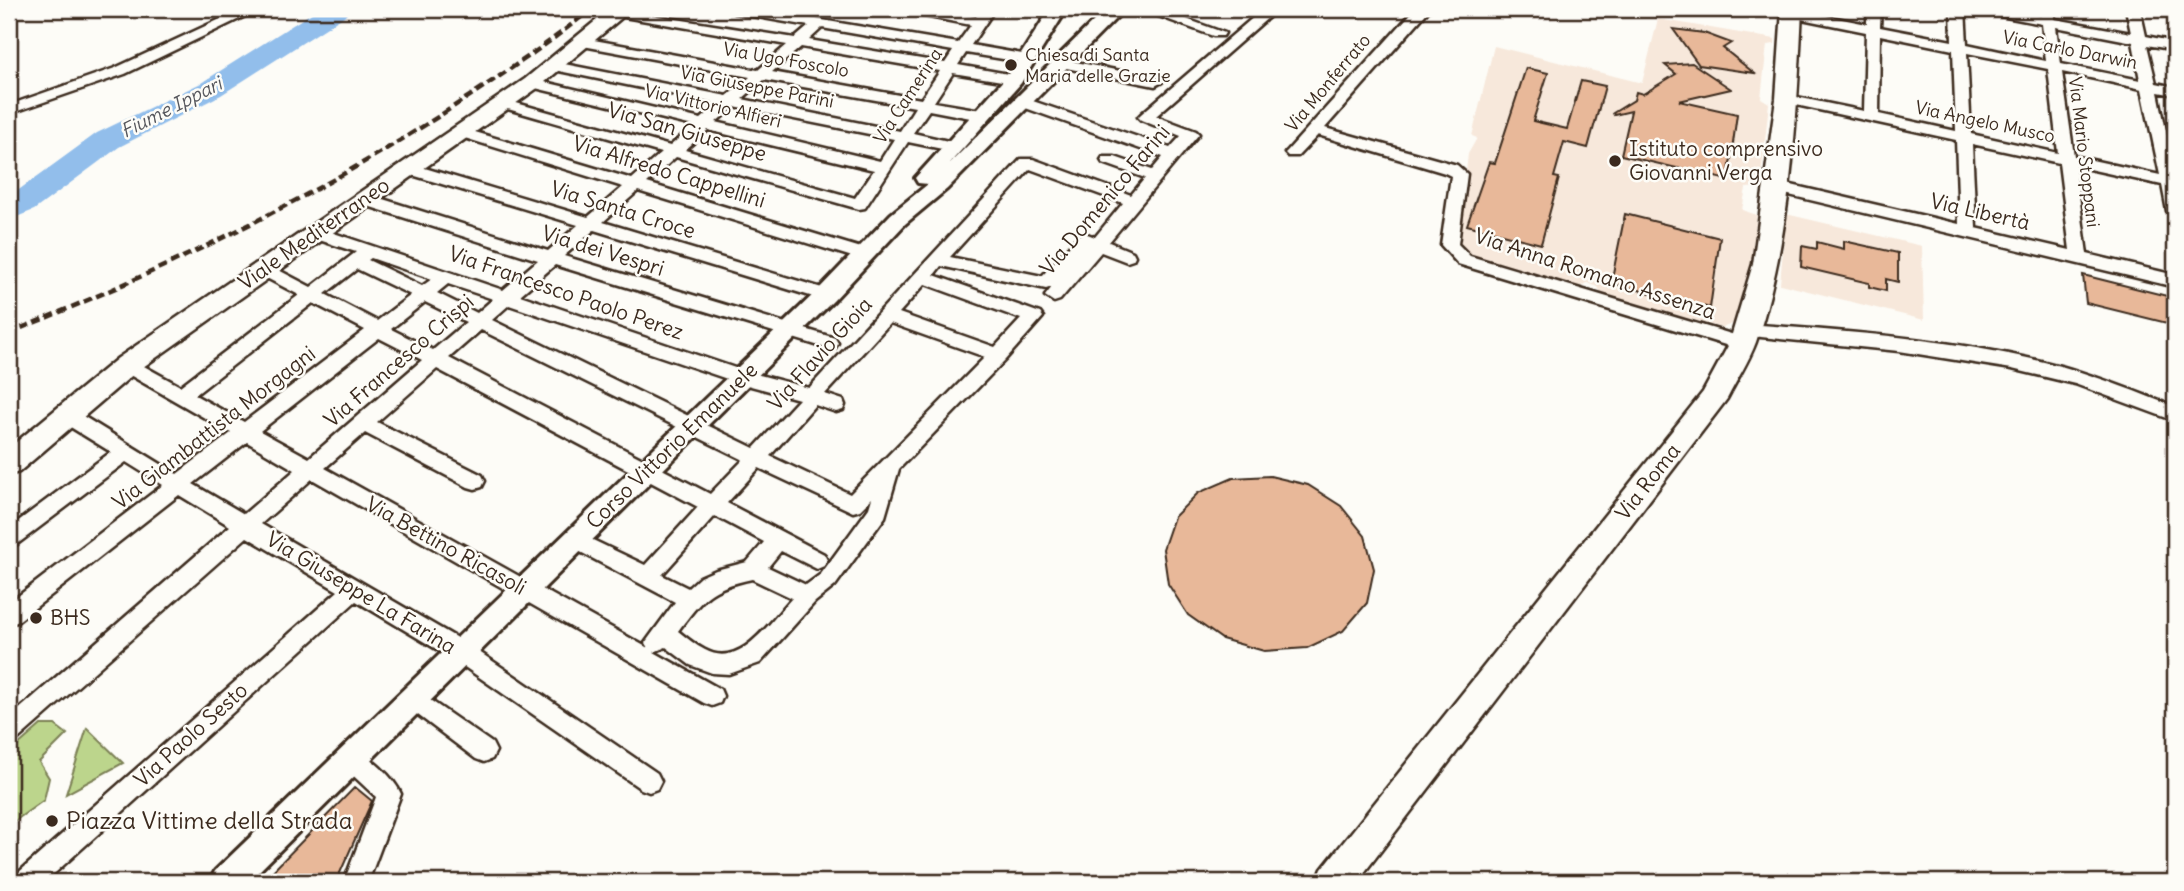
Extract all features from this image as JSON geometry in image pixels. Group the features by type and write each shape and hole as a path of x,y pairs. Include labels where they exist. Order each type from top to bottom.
{"main road":[{"name":"Via Roma","path":"1335,882 1713,399 1744,337 1765,264 1787,99 1785,10"},
{"name":"Viale Mediterraneo","path":"9,464 127,365 532,83 620,11"}],"street":[{"path":"9,110 120,71 253,9"},
{"path":"734,9 1028,59"},
{"path":"908,9 979,22"},
{"name":"Via Camerina","path":"859,204 988,9"},
{"path":"898,219 909,197 1014,79 1058,9"},
{"name":"Corso Vittorio Emanuele","path":"226,882 826,295 898,219 940,184 1116,9"},
{"path":"1146,9 1218,33"},
{"name":"Via Domenico Farini","path":"1054,296 1191,134 1146,117 1271,9"},
{"name":"Via Monferrato","path":"1293,153 1316,130 1395,35 1423,9"},
{"path":"1871,117 1874,9"},
{"path":"1958,9 1968,232"},
{"path":"1985,9 2047,15 2175,46"},
{"path":"2133,9 2172,183 2175,211"},
{"name":"Via Carlo Darwin","path":"1785,10 2175,91"},
{"path":"620,11 797,44 1014,79"},
{"name":"Via Mario Stoppani","path":"2047,15 2079,258"},
{"name":"Via Francesco Crispi","path":"9,732 819,24"},
{"name":"Via Ugo Foscolo","path":"583,42 981,115"},
{"path":"1061,63 1155,82"},
{"name":"Via Giuseppe Parini","path":"554,66 952,146"},
{"name":"Via Vittorio Alfieri","path":"532,83 884,167"},
{"name":"Via Angelo Musco","path":"1787,99 2172,183"},
{"path":"1022,102 1174,155"},
{"name":"Via San Giuseppe","path":"502,103 859,204"},
{"name":"Via Anna Romano Assenza","path":"1316,130 1451,169 1459,174 1449,245 1464,260 1744,337 1860,339 2050,370 2175,414"},
{"name":"Via Alfredo Cappellini","path":"460,132 865,255"},
{"path":"1109,159 1156,177"},
{"name":"Via Flavio Gioia","path":"648,576 808,395 887,315 1027,162 1135,202"},
{"name":"Via Santa Croce","path":"408,169 826,295"},
{"name":"Via Libertà","path":"1774,186 2175,281"},
{"name":"Via dei Vespri","path":"364,200 829,343"},
{"name":"Via Francesco Paolo Perez","path":"317,233 363,256 446,276 742,377 836,405"},
{"path":"938,260 1046,283 1085,239 1127,256"},
{"path":"181,395 363,256 423,295 691,428 853,504 1034,317 922,277"},
{"path":"1010,263 1050,278"},
{"path":"263,270 817,560"},
{"name":"Via Giambattista Morgagni","path":"9,615 446,276"},
{"path":"887,315 999,355"},
{"name":"Via Bettino Ricasoli","path":"127,365 712,696"},
{"name":"Via Giuseppe La Farina","path":"66,415 246,526 461,652 649,781"},
{"path":"363,423 475,481"},
{"path":"9,539 126,451"},
{"path":"664,634 698,658 712,663 729,664 752,656 808,596 828,580 878,511 890,466"},
{"path":"576,540 690,599"},
{"path":"753,570 777,540"},
{"path":"646,658 690,599 707,583 723,576 753,570 808,596"},
{"name":"Via Paolo Sesto","path":"27,882 355,589"},
{"path":"414,699 484,751"},
{"path":"352,759 389,794 356,882"}],"shaded area":[{"path":"1658,19 1775,39 1775,44 1767,45 1761,98 1769,103 1760,187 1746,188 1742,210 1757,215 1751,264 1734,323 1722,328 1601,294 1598,287 1587,283 1579,287 1470,256 1458,244 1468,154 1477,138 1472,136 1494,46 1642,83"},
{"path":"1786,214 1922,246 1924,320 1780,284"}],"green space":[{"path":"41,725 55,725 67,734 39,762 49,778 44,800 9,825 9,753"},
{"path":"87,728 123,763 66,794"}],"building":[{"path":"1673,29 1704,33 1731,43 1723,48 1754,73 1699,65"},
{"path":"1692,63 1731,89 1679,101 1737,114 1728,180 1621,155 1631,111 1613,113 1634,100 1636,92 1643,94 1676,74 1665,65"},
{"path":"1526,68 1548,73 1533,121 1567,129 1581,81 1605,86 1588,148 1564,142 1554,177 1559,178 1541,244 1467,225 1489,162 1495,163"},
{"path":"1625,214 1720,238 1710,308 1611,283"},
{"path":"1844,241 1898,253 1898,282 1886,279 1886,291 1869,287 1869,283 1801,267 1802,246 1817,249 1817,242 1844,249"},
{"path":"2083,275 2175,298 2175,325 2086,303"},
{"path":"1270,476 1308,485 1341,506 1365,536 1374,569 1367,603 1343,631 1307,648 1264,651 1222,639 1188,615 1168,584 1163,549 1174,517 1198,493 1233,478"},
{"path":"355,787 372,801 336,882 262,882"}],"waterway":[{"name":"Fiume Ippari","path":"9,209 23,203 108,140 211,89 336,9"}],"railway":[{"path":"9,333 184,257 353,168 495,79 591,9"}],"place":[{"name":"Chiesa di Santa Maria delle Grazie","path":"1011,65"},
{"name":"Istituto comprensivo Giovanni Verga","path":"1615,161"},
{"name":"BHS","path":"36,618"},
{"name":"Piazza Vittime della Strada","path":"52,821"}]}
